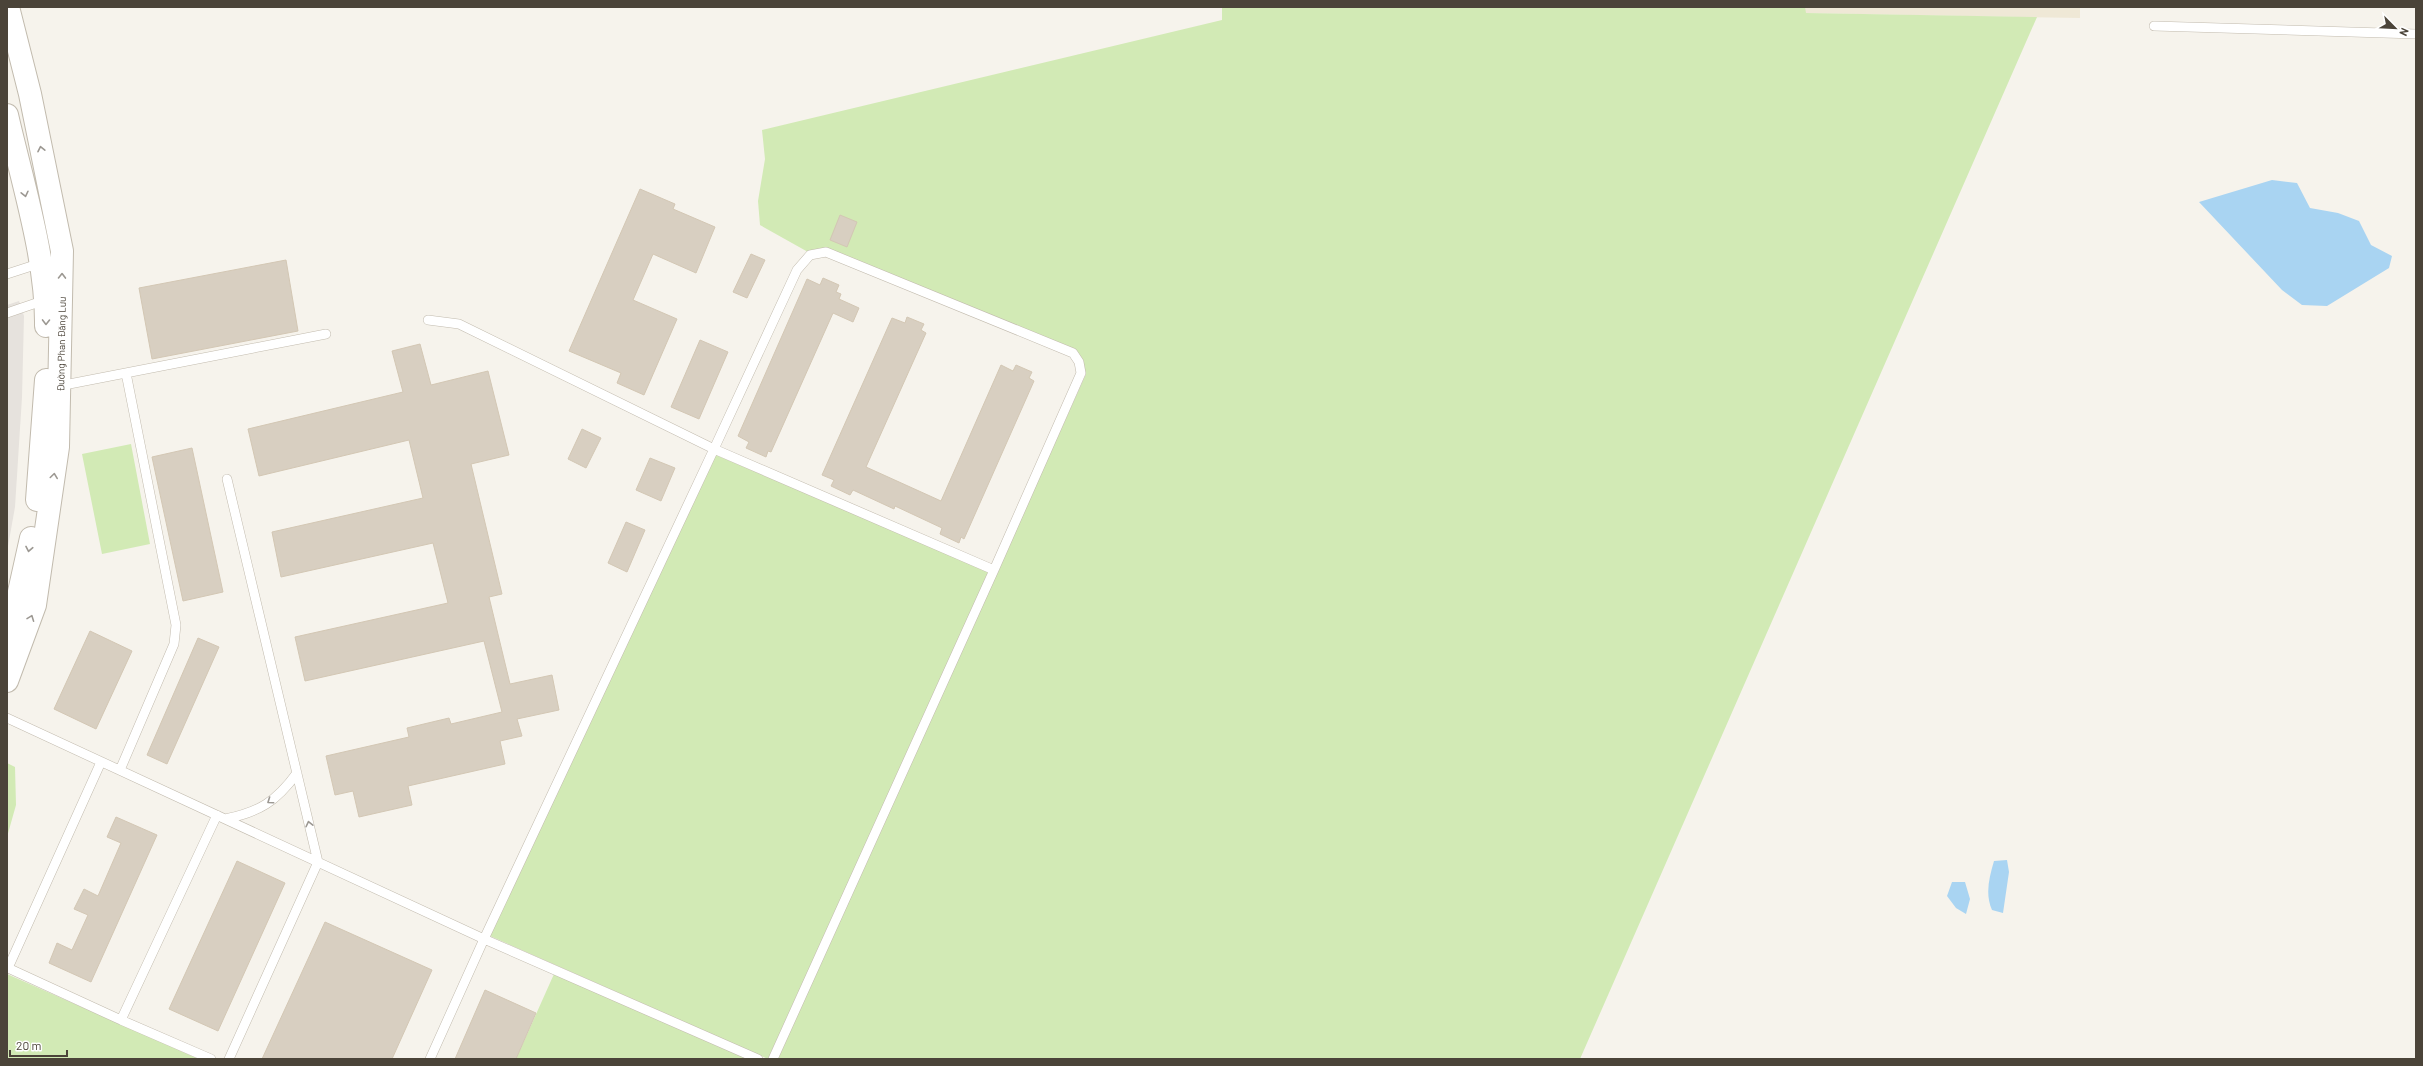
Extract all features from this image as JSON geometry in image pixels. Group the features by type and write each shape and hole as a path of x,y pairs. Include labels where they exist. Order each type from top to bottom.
{"street":[{"name":"Đường Phan Đăng Lưu","path":"7,681 35,605 58,447 53,387 54,343 62,251 30,94 8,7"},
{"name":"Đường Phan Đăng Lưu","path":"7,116 41,263 54,343"},
{"name":"Đường Phan Đăng Lưu","path":"7,646 22,586 36,508 53,387"}],"lane":[{"path":"2154,26 2416,34"},
{"path":"430,1059 484,939 798,270 810,255 826,252 1073,353 1079,362 1081,373 994,570 773,1059"},
{"path":"7,274 41,263"},
{"path":"7,313 47,300"},
{"path":"428,320 459,324 714,450 994,570"},
{"path":"53,387 326,334"},
{"path":"120,770 174,644 176,625 126,373"},
{"path":"226,479 318,862 229,1059"},
{"path":"7,718 484,939 758,1059"},
{"path":"101,762 8,968 120,1020 211,1059"},
{"path":"221,817 250,814 284,791 297,774"},
{"path":"120,1020 221,817"}],"shaded area":[{"path":"1805,7 2080,7 2080,18 1805,13"},
{"path":"19,301 24,316 22,397 15,507 7,552 7,305"}],"green space":[{"path":"1222,7 1805,7 1806,13 2037,17 1580,1059 778,1059 1086,374 1083,363 1076,350 827,248 808,252 760,225 758,201 765,159 762,130 1222,20"},
{"path":"131,444 150,544 102,554 82,454"},
{"path":"716,455 989,572 768,1059 490,936"},
{"path":"7,763 15,767 16,805 7,837"},
{"path":"7,974 199,1059 7,1059"},
{"path":"554,974 747,1059 516,1059"}],"water":[{"path":"2272,180 2297,183 2310,208 2338,213 2359,221 2371,245 2392,256 2389,268 2327,306 2302,305 2282,290 2199,202"},
{"path":"2007,860 2009,872 2003,913 1992,910 1988,886 1994,861"},
{"path":"1952,882 1965,882 1970,899 1966,914 1956,908 1947,896"}],"building":[{"path":"640,189 675,204 673,209 715,227 696,273 653,254 633,300 677,319 644,395 617,383 621,373 569,351"},
{"path":"840,215 857,222 847,247 830,240"},
{"path":"751,254 765,260 747,298 733,292"},
{"path":"286,260 298,331 152,359 139,288"},
{"path":"823,278 839,285 836,292 841,294 839,299 859,308 853,322 833,313 771,452 768,451 766,457 746,448 749,442 738,436 807,279 820,285"},
{"path":"907,317 924,324 921,330 926,333 866,467 941,501 1001,365 1013,371 1016,365 1032,372 1029,378 1034,381 964,539 961,537 959,543 940,534 942,528 895,506 894,509 853,490 850,495 831,486 834,480 822,475 892,318 905,323"},
{"path":"700,340 728,352 699,419 671,407"},
{"path":"420,344 431,385 488,371 509,455 471,464 502,594 489,597 510,684 552,675 559,710 517,719 522,736 500,741 505,764 408,786 412,805 359,817 353,791 335,795 326,756 409,737 407,728 449,718 451,724 502,712 484,641 305,681 295,637 448,603 433,543 281,577 272,532 423,498 409,440 259,476 248,429 403,392 392,351"},
{"path":"582,429 601,438 586,468 568,459"},
{"path":"192,448 223,592 183,601 152,457"},
{"path":"650,458 675,468 661,501 636,490"},
{"path":"626,522 645,530 627,572 608,563"},
{"path":"90,631 132,651 96,729 54,709"},
{"path":"198,638 219,647 167,764 147,755"},
{"path":"116,817 157,835 91,982 49,963 57,943 72,950 88,915 74,909 84,889 98,896 121,843 107,837"},
{"path":"237,861 285,883 218,1031 169,1009"},
{"path":"325,922 432,970 392,1059 262,1059"},
{"path":"485,990 536,1013 516,1059 455,1059"}]}
